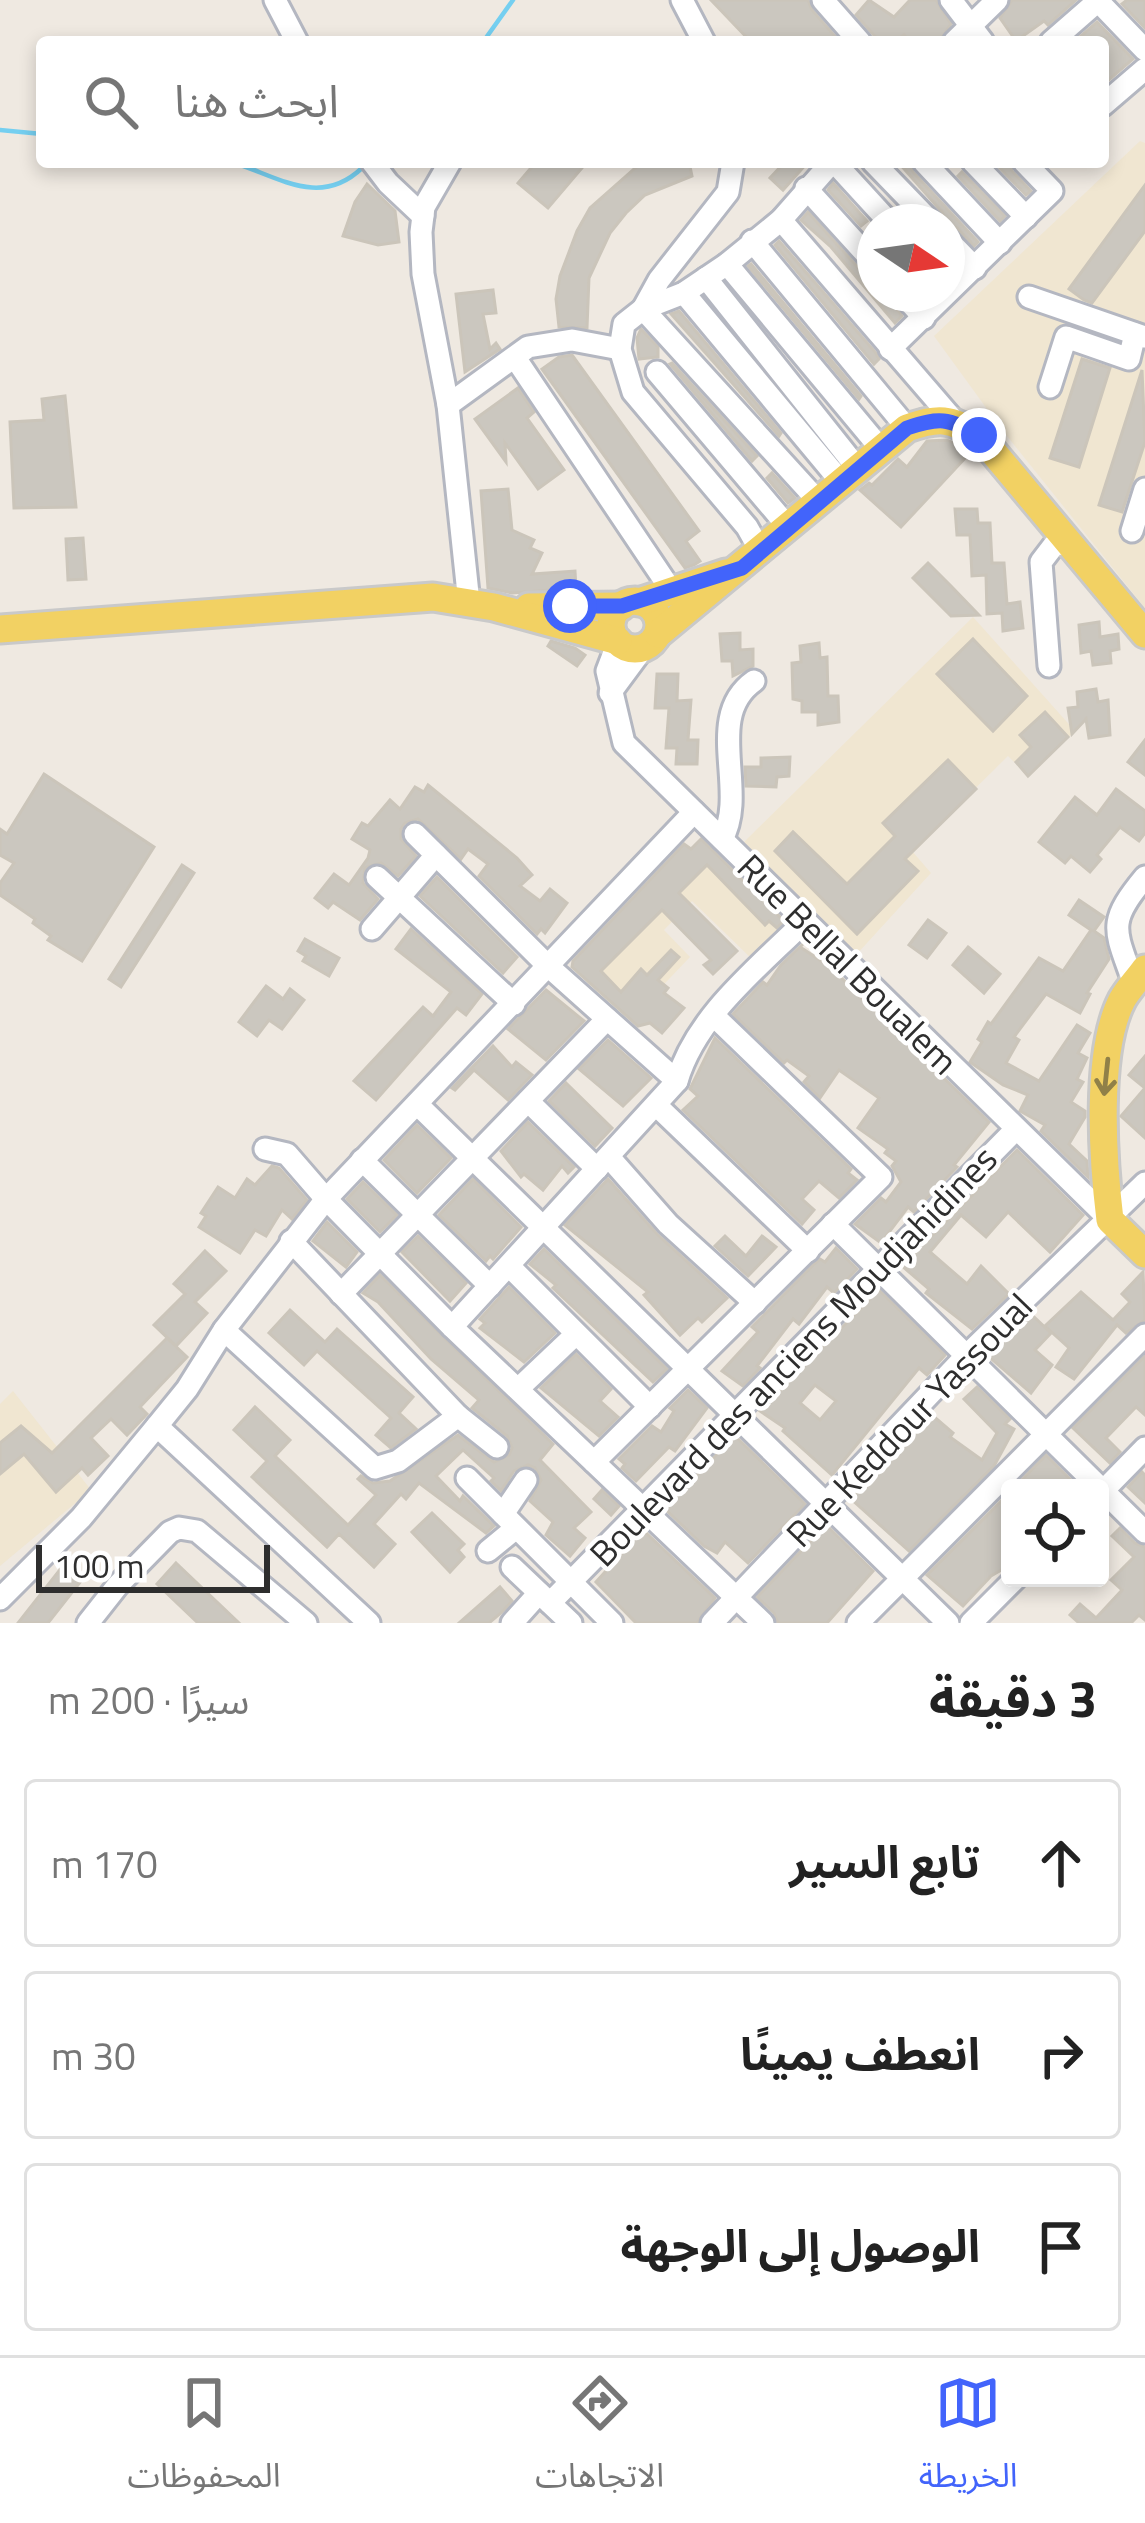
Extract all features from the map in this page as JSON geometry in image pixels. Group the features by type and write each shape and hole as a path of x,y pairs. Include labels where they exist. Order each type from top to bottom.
{"main road":[{"path":"0,629 433,597 634,641 751,560 907,428 937,418 979,435 1145,634"},
{"path":"482,605 631,604 751,560"},
{"path":"631,604 656,613 634,641"},
{"path":"631,604 612,626 634,641"},
{"path":"1140,976 1120,1003 1105,1071 1110,1220 1145,1254"}],"street":[{"path":"274,0 294,36"},
{"path":"823,0 855,36"},
{"path":"951,0 977,34 998,0"},
{"path":"1058,36 1098,0 1145,50"},
{"path":"688,3 702,36"},
{"path":"1109,100 1145,70"},
{"path":"378,168 423,216"},
{"path":"448,168 423,216 423,274 482,605"},
{"path":"643,309 659,280 728,192 732,168"},
{"path":"751,560 747,527 633,392 620,350 624,324 727,264 781,220 827,168"},
{"path":"839,168 872,204"},
{"path":"879,168 914,204"},
{"path":"930,168 1000,243"},
{"path":"979,168 1026,217"},
{"path":"965,276 1052,191 1030,168"},
{"path":"806,188 857,244"},
{"path":"781,220 956,423"},
{"path":"752,241 907,428"},
{"path":"965,258 975,268"},
{"path":"727,264 881,449"},
{"path":"706,278 784,376 850,476"},
{"path":"684,292 850,476"},
{"path":"1029,298 1140,335 1129,358 1066,337 1051,387"},
{"path":"643,309 819,502"},
{"path":"784,376 857,312"},
{"path":"918,312 924,318"},
{"path":"890,349 929,312"},
{"path":"448,405 528,347 572,340 620,350"},
{"path":"633,392 682,352"},
{"path":"516,358 671,590"},
{"path":"657,372 789,528"},
{"path":"1132,532 1145,489"},
{"path":"1049,666 1042,555 1054,545 1068,543"},
{"name":"Rue Bellal Boualem","path":"634,641 608,670 624,743 1110,1220"},
{"path":"722,839 731,812 730,713 738,695 754,681"},
{"path":"0,1599 82,1518 157,1426 326,1199 694,812"},
{"path":"415,834 548,966 677,1081"},
{"path":"372,929 436,855"},
{"path":"377,877 514,1004"},
{"path":"1140,976 1119,939 1118,919 1120,907 1145,878"},
{"path":"452,1327 677,1081 686,1050 805,921"},
{"path":"594,1462 881,1177 714,1016"},
{"path":"341,1294 607,1019"},
{"path":"528,1101 603,1163 755,1304"},
{"path":"418,1104 948,1623"},
{"path":"656,1105 808,1251"},
{"name":"Boulevard des anciens Moudjahidines","path":"512,1623 570,1583 1016,1129"},
{"path":"265,1149 287,1154 452,1327 763,1623"},
{"path":"362,1160 490,1286"},
{"name":"Rue Keddour Yassoual","path":"712,1623 967,1355 1145,1183"},
{"path":"833,1224 1089,1479"},
{"path":"291,1241 458,1416 497,1447"},
{"path":"508,1266 650,1407"},
{"path":"224,1330 376,1468 398,1461 458,1416"},
{"path":"518,1389 574,1334"},
{"path":"858,1623 1145,1335"},
{"path":"157,1426 369,1623"},
{"path":"1109,1484 1145,1448"},
{"path":"467,1478 612,1623"},
{"path":"488,1551 510,1521 526,1480"},
{"path":"1109,1499 1145,1532"},
{"path":"88,1623 118,1585 179,1528 197,1531 306,1623"},
{"path":"512,1567 571,1623"},
{"path":"971,1623 1007,1587"}],"shaded area":[{"path":"1140,141 1145,143 1145,608 1003,431 934,336 965,312 965,307"},
{"path":"973,617 1075,731 1028,776 1008,756 912,851 931,873 856,955 744,842"},
{"path":"704,836 790,925 755,962 692,901 664,930 690,957 628,1022 572,968"},
{"path":"13,1391 91,1490 0,1566 0,1404"}],"building":[{"path":"711,0 808,0 835,36 745,36"},
{"path":"869,0 894,17 910,0 936,0 951,24 943,36 875,36 856,15"},
{"path":"1012,0 1076,0 1048,25 1044,21 1023,36 1013,36 1000,18"},
{"path":"1145,0 1145,28 1122,4"},
{"path":"1097,22 1133,59 1109,80 1109,36 1081,36"},
{"path":"531,168 582,168 548,208 518,183"},
{"path":"635,168 690,168 692,176 645,195 610,233 589,278 587,328 559,327 560,276 590,208"},
{"path":"779,168 803,168 783,190 770,178"},
{"path":"903,168 943,204 935,204"},
{"path":"1000,168 1011,168 1031,191 1026,195"},
{"path":"962,172 1005,216 1000,221 958,176"},
{"path":"833,183 857,210 857,222 828,190"},
{"path":"367,184 395,211 399,242 378,245 343,236"},
{"path":"1145,185 1145,231 1092,303 1084,300 1069,289"},
{"path":"808,212 857,266 857,278 831,247 801,220"},
{"path":"965,228 978,242 974,246 965,236"},
{"path":"779,241 876,353 879,359 874,364 775,245"},
{"path":"748,266 861,396 859,399"},
{"path":"493,290 496,313 483,314 490,349 496,343 500,349 465,372 456,294"},
{"path":"679,311 781,433 779,436 671,314"},
{"path":"886,312 899,312 902,316 895,323"},
{"path":"641,329 658,347 658,357 639,359"},
{"path":"572,355 699,531 686,541 700,561 694,565 685,568 542,369 559,357"},
{"path":"1082,359 1110,368 1079,467 1050,458"},
{"path":"670,364 757,456 752,461"},
{"path":"1142,370 1145,442 1122,512 1099,505"},
{"path":"518,388 534,412 527,418 564,470 538,489 505,443 506,462 475,419"},
{"path":"65,396 76,507 14,508 10,422 44,420 42,399"},
{"path":"947,440 967,449 967,456 901,527 860,490 872,485 898,459 907,467 927,441"},
{"path":"772,473 795,498 788,503 767,478"},
{"path":"508,489 512,530 534,540 530,548 542,553 532,574 575,571 576,588 512,593 488,588 481,491"},
{"path":"955,509 977,509 978,523 990,523 992,563 1004,563 1007,604 1020,602 1023,628 1003,631 1002,613 987,614 986,575 972,576 970,535 957,535"},
{"path":"83,538 86,579 68,580 66,539"},
{"path":"928,563 979,615 951,616 913,578"},
{"path":"1099,622 1100,637 1118,634 1119,649 1110,651 1111,663 1093,665 1091,651 1081,653 1079,625"},
{"path":"740,633 740,650 753,649 753,666 733,676 732,661 722,661 720,634"},
{"path":"973,639 1027,696 993,731 937,674"},
{"path":"551,641 585,655 577,666 548,646"},
{"path":"819,643 820,658 827,657 828,696 838,696 839,722 818,725 818,712 802,712 802,701 793,699 792,663 801,662 800,646"},
{"path":"657,674 678,674 677,701 691,700 688,740 698,740 697,764 676,764 677,748 666,748 669,708 655,708"},
{"path":"1096,689 1098,702 1108,700 1110,735 1089,738 1086,719 1072,734 1068,708 1078,707 1077,692"},
{"path":"1045,712 1068,737 1028,776 1016,762 1031,747 1020,735"},
{"path":"1145,740 1145,775 1128,762"},
{"path":"790,757 789,776 777,777 776,787 746,786 745,767 761,767 761,758"},
{"path":"948,760 976,789 905,859 918,871 857,934 775,851 793,832 847,884 895,836 883,823"},
{"path":"44,774 154,847 82,961 48,940 51,936 33,923 35,919 0,895 0,883 14,863 0,855 0,829 7,834"},
{"path":"428,785 517,858 532,875 520,886 540,901 550,889 567,903 545,933 541,929 537,934 479,876 488,864 468,849 461,859 418,819 401,829 401,839 416,856 398,876 381,863 365,868 363,883 378,899 360,920 333,902 328,908 315,898 334,874 349,885 368,858 370,850 352,839 362,823 368,826 390,800 400,809 415,787 424,792"},
{"path":"1116,789 1145,811 1145,833 1139,841 1120,827 1097,855 1101,859 1090,872 1071,856 1065,863 1039,842 1075,797 1097,815"},
{"path":"701,839 784,921 777,928 769,921 765,925 707,865 679,893 737,951 713,974 704,965 711,960 662,910 601,971 621,992 641,969 647,975 671,950 679,957 658,980 668,988 664,993 684,1008 662,1033 650,1023 638,1026 572,967 573,961 684,844 691,849"},
{"path":"182,865 194,873 121,987 109,979"},
{"path":"437,877 517,957 503,973 420,896"},
{"path":"1079,900 1104,917 1094,931 1104,938 1109,959 1080,1013 1046,994 1014,1037 1019,1040 1006,1063 1039,1081 1077,1025 1090,1033 1078,1053 1087,1058 1077,1079 1083,1082 1071,1102 1085,1111 1085,1117 1069,1144 1087,1161 1088,1177 1041,1131 1045,1125 1020,1111 1028,1095 1003,1085 970,1062 988,1022 1039,958 1063,971 1091,930 1069,915"},
{"path":"928,920 946,933 927,958 909,945"},
{"path":"411,929 482,994 466,1015 457,1008 376,1100 354,1081 423,1007 433,1016 451,992 396,949"},
{"path":"305,939 339,958 329,976 303,961 306,956 298,951"},
{"path":"805,942 800,947 829,966 989,1122 954,1165 957,1167 914,1212 908,1207 881,1243 855,1224 881,1198 886,1202 901,1182 892,1166 896,1161 885,1153 888,1149 858,1128 879,1098 839,1070 820,1098 804,1082 809,1076 787,1060 784,1063 733,1014 763,982 767,985 781,965"},
{"path":"968,947 1000,974 984,993 953,965"},
{"path":"266,986 283,999 290,989 304,1000 282,1029 269,1020 257,1036 239,1022"},
{"path":"546,990 584,1021 546,1060 508,1029"},
{"path":"715,1038 857,1180 839,1198 819,1181 802,1199 814,1210 802,1224 683,1110 698,1096 690,1089"},
{"path":"608,1040 651,1078 623,1106 579,1069"},
{"path":"493,1046 512,1067 516,1062 532,1075 508,1100 474,1070 452,1088"},
{"path":"1145,1056 1145,1088 1129,1075"},
{"path":"566,1083 612,1128 595,1146 549,1101"},
{"path":"1145,1088 1145,1138 1121,1116"},
{"path":"528,1122 574,1167 568,1173 562,1166 543,1190 524,1174 521,1177 501,1151"},
{"path":"417,1125 451,1158 417,1193 384,1160"},
{"path":"1017,1150 1083,1215 1050,1252 1008,1212 986,1237 961,1215 930,1252 967,1284 981,1266 1009,1294 972,1329 926,1293 929,1289 902,1266"},
{"path":"272,1166 307,1200 292,1219 282,1210 266,1236 255,1230 240,1253 199,1227 206,1216 201,1213 218,1187 235,1198 247,1179 255,1185"},
{"path":"473,1179 521,1227 486,1261 439,1215"},
{"path":"608,1179 657,1234 727,1298 680,1335 644,1295 648,1292 565,1225"},
{"path":"363,1182 397,1215 380,1232 347,1199"},
{"path":"327,1222 357,1252 346,1267 313,1241"},
{"path":"418,1236 466,1283 450,1301 402,1252"},
{"path":"725,1236 746,1256 762,1236 776,1247 748,1276 715,1246"},
{"path":"836,1248 857,1269 834,1293 827,1287 799,1324 793,1319 743,1386 722,1371 758,1332 752,1327"},
{"path":"544,1249 667,1369 653,1382 530,1264"},
{"path":"205,1251 226,1271 195,1302 207,1313 176,1346 154,1325 185,1294 174,1284"},
{"path":"1143,1272 1145,1320 1126,1333 1117,1325 1074,1379 1056,1367 1069,1348 1045,1326 1081,1292 1113,1320 1130,1302 1122,1294"},
{"path":"380,1275 553,1444 540,1460 591,1512 574,1528 585,1538 570,1556 546,1535 553,1522 530,1501 541,1480 528,1465 514,1471 501,1491 491,1481 494,1478 463,1450 436,1476 494,1526 486,1533 419,1483 406,1499 401,1494 374,1524 395,1544 374,1567 339,1534 327,1547 252,1477 267,1461 234,1430 255,1407 290,1440 275,1456 348,1525 376,1495 358,1479 361,1476 373,1483 390,1481 458,1435 494,1462 509,1455 512,1448 507,1436 472,1408 479,1400 363,1293"},
{"path":"509,1287 555,1333 524,1362 480,1328 485,1323 480,1319"},
{"path":"879,1290 945,1355 927,1375 919,1368 832,1475 785,1428 760,1411","holes":["815,1385 836,1401 820,1420 800,1403"]},
{"path":"290,1310 325,1342 337,1329 413,1397 399,1413 416,1429 391,1448 376,1435 391,1418 317,1351 304,1365 269,1333"},
{"path":"1031,1314 1051,1333 1035,1350 1052,1365 1031,1393 988,1356"},
{"path":"167,1338 187,1357 140,1407 147,1414 127,1435 111,1419 91,1438 108,1456 88,1475 82,1468 56,1492 24,1454 0,1474 0,1443 21,1426 52,1453"},
{"path":"576,1354 611,1389 600,1401 618,1417 599,1436 541,1388"},
{"path":"1145,1356 1145,1415 1136,1407 1106,1438 1120,1452 1110,1463 1073,1428"},
{"path":"977,1387 1010,1419 1005,1424 1014,1429 994,1466 909,1551 851,1499 931,1414 953,1433 950,1437 982,1460 997,1433 964,1399"},
{"path":"688,1390 707,1408 675,1451 669,1447 636,1481 619,1459 652,1426 661,1432 674,1411 670,1408"},
{"path":"735,1436 805,1504 748,1563 725,1542 717,1553 704,1546 664,1508"},
{"path":"1046,1455 1070,1479 1023,1479"},
{"path":"1142,1472 1145,1475 1145,1503 1128,1487"},
{"path":"602,1490 619,1506 611,1515 594,1499"},
{"path":"1001,1501 1001,1570 963,1606 927,1575"},
{"path":"432,1513 464,1544 458,1550 464,1557 450,1572 412,1532"},
{"path":"826,1525 873,1571 827,1623 778,1623 757,1597"},
{"path":"1120,1528 1145,1547 1145,1620 1139,1615 1131,1623 1079,1623 1070,1615 1080,1604 1096,1618 1122,1590 1111,1580 1134,1557 1112,1536"},
{"path":"643,1530 715,1598 697,1623 636,1623 596,1582"},
{"path":"176,1563 239,1623 198,1623 157,1584"},
{"path":"62,1567 81,1581 48,1623 18,1623"},
{"path":"500,1587 512,1601 502,1612 489,1623 459,1623"}],"waterway":[{"path":"487,36 513,0"},
{"path":"0,130 36,133"},
{"path":"248,168 315,188 346,180 362,168"}],"route":[{"path":"570,606 622,606 742,568 907,428 937,418 979,435"}]}
